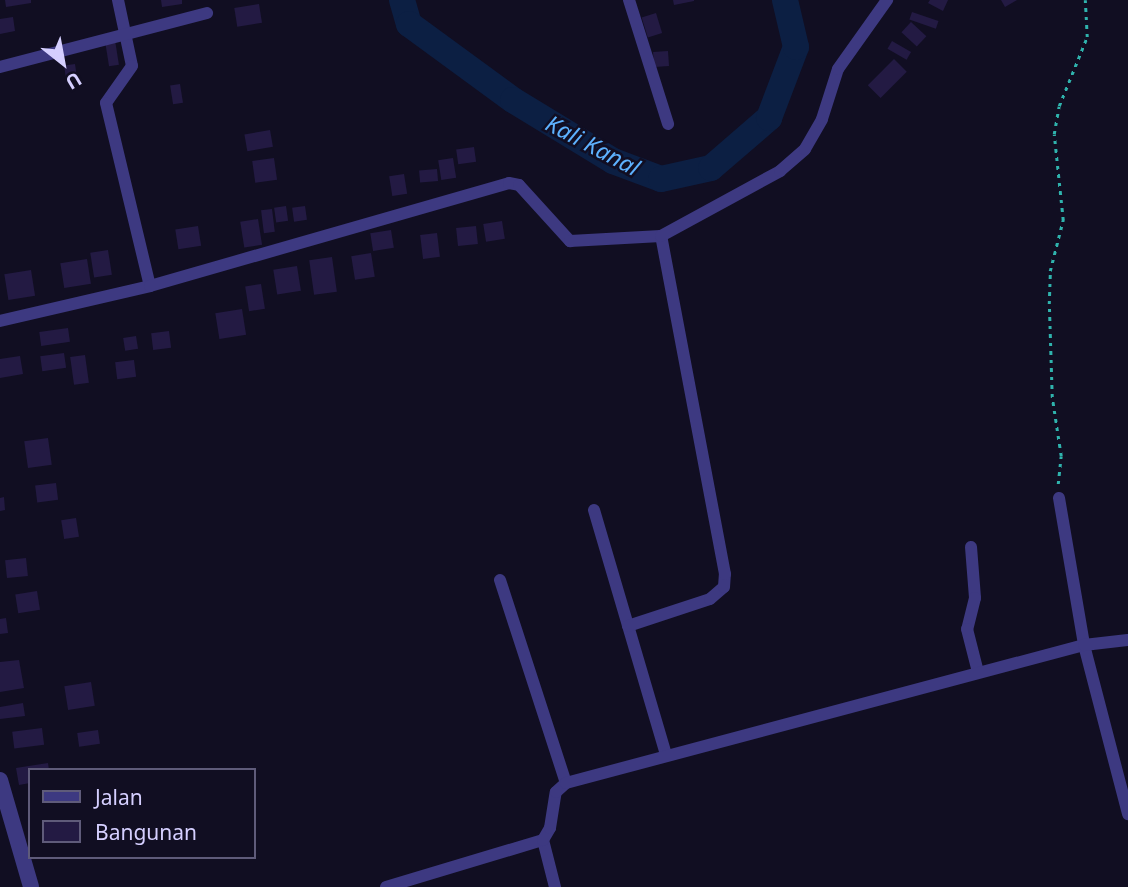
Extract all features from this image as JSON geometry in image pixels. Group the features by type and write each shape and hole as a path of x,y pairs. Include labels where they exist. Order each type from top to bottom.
{"street":[{"path":"118,0 132,66 106,103 150,286"},
{"path":"629,0 668,124"},
{"path":"0,321 150,286 509,183 519,185 570,241 661,236 780,171 805,149 822,119 838,69 887,0"},
{"path":"0,67 207,13"},
{"path":"628,626 710,598 724,587 725,573 661,236"},
{"path":"1059,498 1084,645 1128,814"},
{"path":"594,510 666,754"},
{"path":"971,547 975,598 967,629 978,672"},
{"path":"500,580 566,783"},
{"path":"386,887 543,840 550,828 556,792 566,783 666,754 1084,645 1128,640"},
{"path":"0,780 31,887"},
{"path":"543,840 555,887"}],"path":[{"path":"1059,498 1057,469 1061,456 1049,335 1050,271 1063,220 1055,124 1087,37 1086,0"}],"building":[{"path":"5,0 31,0 31,3 6,7"},
{"path":"161,0 182,0 182,4 162,7"},
{"path":"673,0 694,0 694,1 674,5"},
{"path":"930,0 948,0 943,11 928,3"},
{"path":"1001,0 1017,0 1005,7"},
{"path":"259,4 262,23 237,27 234,8"},
{"path":"912,12 938,21 936,29 909,20"},
{"path":"656,13 662,33 648,37 642,17"},
{"path":"13,17 15,31 0,34 0,19"},
{"path":"911,22 926,36 917,47 901,32"},
{"path":"115,40 119,65 109,66 105,42"},
{"path":"892,41 911,52 907,60 888,49"},
{"path":"668,51 669,66 654,67 653,52"},
{"path":"894,59 907,72 881,98 868,85"},
{"path":"75,64 77,79 66,80 64,66"},
{"path":"180,84 183,103 173,104 170,86"},
{"path":"270,130 273,147 247,151 244,135"},
{"path":"474,147 476,162 458,164 456,150"},
{"path":"274,158 277,180 255,183 252,161"},
{"path":"453,158 456,178 441,180 438,160"},
{"path":"437,169 438,181 420,183 419,171"},
{"path":"404,174 407,194 392,196 389,176"},
{"path":"286,206 288,221 276,223 274,208"},
{"path":"305,206 307,220 294,222 292,208"},
{"path":"272,209 275,232 264,233 261,210"},
{"path":"258,219 262,245 244,247 240,222"},
{"path":"502,221 505,239 486,242 483,224"},
{"path":"198,226 201,246 178,249 175,230"},
{"path":"476,226 478,244 458,246 456,228"},
{"path":"391,230 394,248 373,251 370,233"},
{"path":"437,233 440,257 423,259 420,235"},
{"path":"108,250 112,275 94,278 90,253"},
{"path":"371,253 375,277 355,280 351,256"},
{"path":"332,257 337,292 314,295 309,260"},
{"path":"87,259 91,284 64,288 60,263"},
{"path":"297,266 301,291 277,294 273,270"},
{"path":"31,270 35,296 8,300 4,274"},
{"path":"261,284 265,309 249,311 245,287"},
{"path":"242,309 246,335 219,339 215,313"},
{"path":"68,328 70,342 41,346 39,332"},
{"path":"169,331 171,348 153,350 151,333"},
{"path":"136,336 138,349 125,351 123,338"},
{"path":"64,353 66,368 42,371 40,356"},
{"path":"85,355 89,383 74,385 70,357"},
{"path":"20,356 23,374 0,378 0,359"},
{"path":"134,360 136,377 117,379 115,362"},
{"path":"48,438 52,465 28,468 24,441"},
{"path":"56,483 58,500 37,502 35,486"},
{"path":"4,497 5,510 0,511 0,498"},
{"path":"76,518 79,537 64,539 61,520"},
{"path":"26,558 28,576 7,578 5,560"},
{"path":"37,591 40,610 18,613 15,594"},
{"path":"6,618 8,633 0,634 0,619"},
{"path":"19,660 24,688 0,692 0,662"},
{"path":"91,682 95,706 68,710 64,686"},
{"path":"23,703 25,716 0,719 0,707"},
{"path":"42,728 44,745 14,749 12,732"},
{"path":"98,730 100,744 79,747 77,733"},
{"path":"48,763 49,768 28,768 28,783 19,785 16,768"}],"waterway":[{"name":"Kali Kanal","path":"402,0 409,24 513,100 613,161 661,179 711,168 769,118 796,47 785,0"}]}
